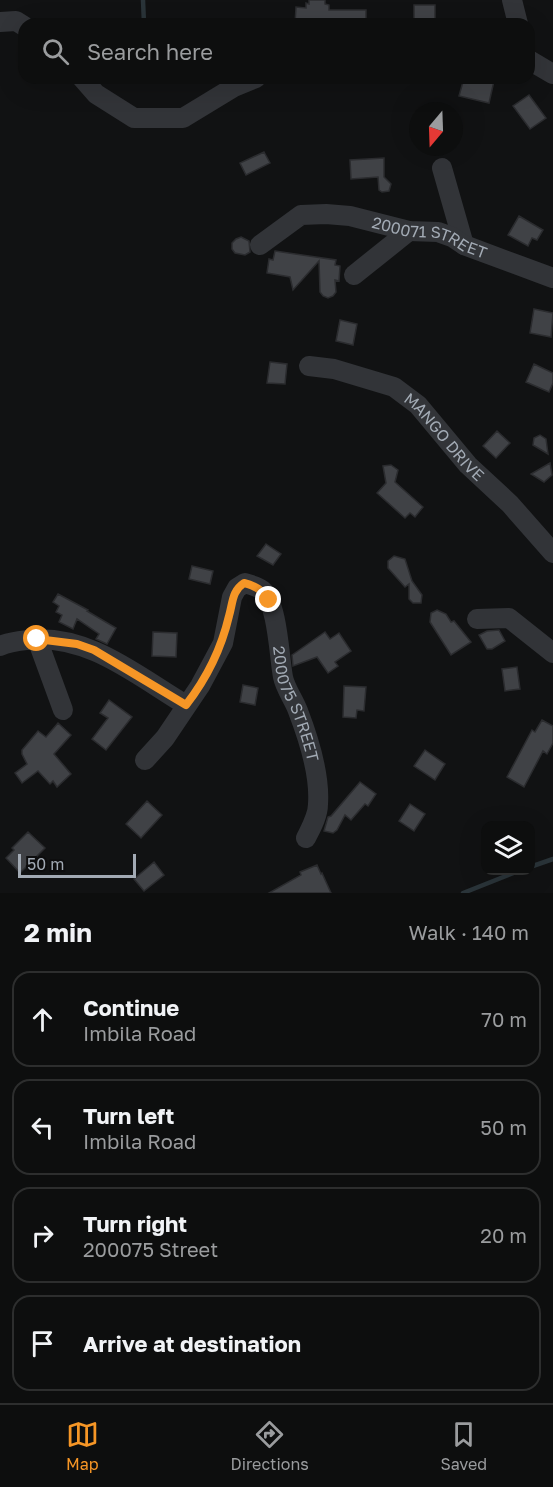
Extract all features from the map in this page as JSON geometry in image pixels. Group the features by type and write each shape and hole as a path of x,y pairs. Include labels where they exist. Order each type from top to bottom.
{"street":[{"path":"512,0 516,18"},
{"path":"0,22 18,23"},
{"path":"535,64 553,74"},
{"path":"87,84 96,94 134,118 183,118 241,84"},
{"path":"442,168 464,245"},
{"name":"200071 STREET","path":"260,245 302,215 350,216 409,231 438,232 464,245 553,278"},
{"path":"354,275 409,231"},
{"name":"MANGO DRIVE","path":"309,366 334,369 394,387 418,405 468,465 510,504 553,553"},
{"name":"200075 STREET","path":"186,705 200,686 220,650 232,597 237,588 244,583 262,590 269,600 277,634 283,680 298,711 312,755 318,804 314,822 306,838"},
{"path":"477,619 509,618 553,653"},
{"path":"37,639 63,710"},
{"path":"0,646 37,639 77,644 94,650 186,705 165,738 145,760"}],"building":[{"path":"309,0 325,0 325,4 329,5 329,10 366,10 366,18 295,18 296,7 306,8 306,3 309,4"},
{"path":"414,5 435,5 435,18 414,18"},
{"path":"462,84 493,84 489,103 459,96"},
{"path":"529,95 546,118 530,129 513,106"},
{"path":"264,152 270,163 246,175 240,163"},
{"path":"384,158 384,177 391,184 389,191 379,190 378,177 351,179 350,160"},
{"path":"519,216 543,230 537,240 532,238 528,246 508,235"},
{"path":"241,237 249,241 250,252 245,255 235,253 232,249 232,243"},
{"path":"275,251 336,260 335,265 340,266 339,281 335,280 336,292 328,298 320,292 319,261 293,290 290,277 267,273 269,259 273,260"},
{"path":"534,309 553,313 551,337 530,333"},
{"path":"340,320 357,324 353,345 336,341"},
{"path":"270,362 287,364 285,384 267,383"},
{"path":"534,364 553,373 553,383 549,392 526,382"},
{"path":"497,431 510,443 496,458 483,446"},
{"path":"540,435 546,439 548,454 533,445 534,438"},
{"path":"550,463 552,475 544,482 531,474"},
{"path":"391,465 398,470 395,482 423,507 415,517 410,513 405,518 377,493 386,483 383,466"},
{"path":"266,544 281,554 273,565 257,556"},
{"path":"394,556 405,559 412,581 422,595 421,603 413,603 409,599 409,584 405,587 388,568 388,561"},
{"path":"192,566 213,571 210,584 189,579"},
{"path":"58,594 116,628 107,644 96,639 99,634 77,619 73,629 59,622 62,615 56,612 59,606 53,602"},
{"path":"437,610 446,614 451,622 454,621 471,642 451,655 430,622 431,613"},
{"path":"499,630 505,641 492,649 487,649 479,635 487,631"},
{"path":"153,632 177,633 176,657 152,656"},
{"path":"325,632 330,639 339,633 351,651 335,662 338,666 328,673 317,657 293,666 292,655"},
{"path":"517,667 520,689 505,691 502,669"},
{"path":"243,685 258,688 255,705 240,702"},
{"path":"344,686 366,687 364,711 357,710 356,718 343,717"},
{"path":"109,700 132,717 106,750 92,739 108,718 100,713"},
{"path":"542,720 553,726 553,743 547,754 543,751 524,787 507,777 532,730 535,732"},
{"path":"58,723 71,735 54,754 71,774 57,787 53,781 50,784 38,771 22,783 15,773 27,764 22,750 38,731 46,737"},
{"path":"425,750 445,764 435,780 414,766"},
{"path":"360,782 376,794 368,806 365,804 351,820 345,815 333,833 324,831 328,817"},
{"path":"147,801 162,815 141,838 126,824"},
{"path":"410,804 425,814 414,831 399,821"},
{"path":"28,832 45,848 20,873 6,858 14,850 12,848"},
{"path":"154,862 164,875 144,891 134,879"},
{"path":"317,865 331,893 269,893 301,875 300,872"}],"waterway":[{"path":"143,0 144,18"},
{"path":"535,865 553,859"},
{"path":"463,893 508,875"}],"route":[{"path":"37,639 77,644 94,650 186,705 200,686 220,650 231,611 232,597 237,588 244,583 254,586 262,590 269,600"}]}
